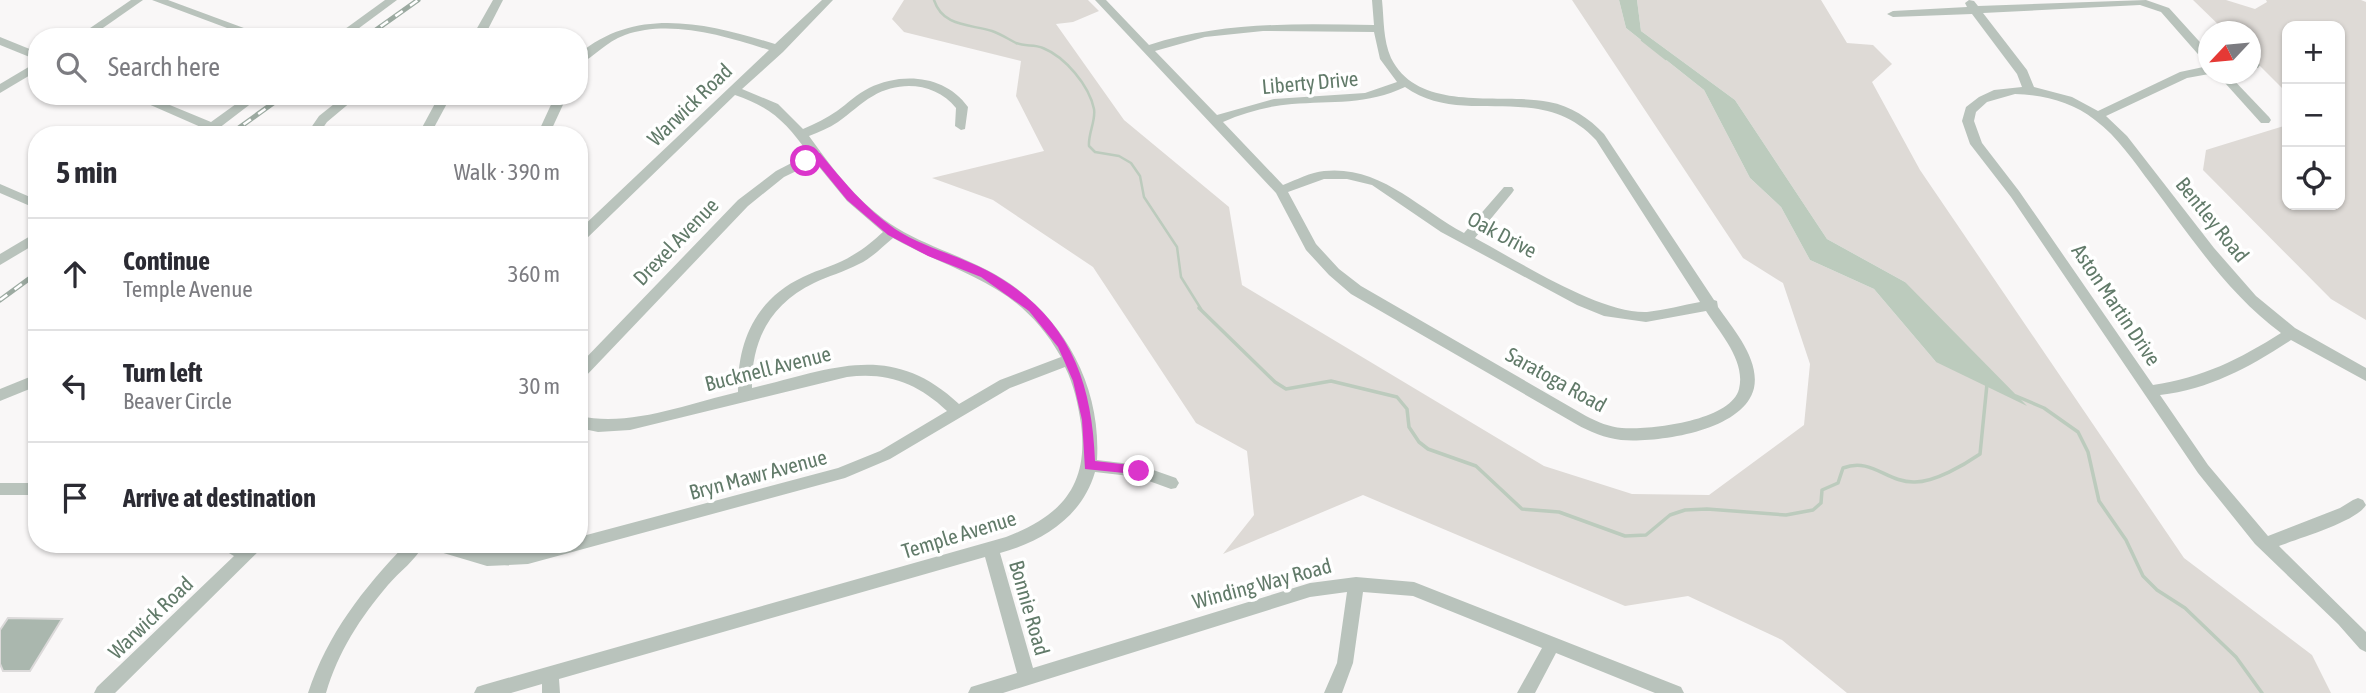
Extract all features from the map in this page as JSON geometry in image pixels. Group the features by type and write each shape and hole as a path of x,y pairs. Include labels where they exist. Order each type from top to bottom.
{"street":[{"path":"96,28 138,0"},
{"path":"158,0 237,28"},
{"path":"352,28 392,0"},
{"path":"483,28 498,0"},
{"name":"Warwick Road","path":"588,230 828,0"},
{"name":"Saratoga Road","path":"1100,0 1281,190 1311,247 1348,284 1581,420 1608,431 1635,434 1690,427 1721,417 1739,404 1746,385 1746,365 1734,340 1604,142 1587,124 1553,107 1525,103 1455,101 1406,82"},
{"path":"1377,0 1386,58 1406,82"},
{"path":"1893,14 1971,4 2141,2 2160,7 2176,19 2198,46"},
{"path":"1971,4 2023,74 2030,91"},
{"path":"588,52 610,37 653,27 717,31 779,49"},
{"path":"1148,49 1187,36 1226,29 1381,29"},
{"path":"0,41 28,52"},
{"path":"0,89 28,72"},
{"path":"2097,116 2184,75 2198,72"},
{"path":"801,135 834,119 877,88 903,82 933,81 949,92 960,103 964,115 961,126"},
{"name":"Liberty Drive","path":"1216,120 1249,108 1283,101 1370,97 1406,82"},
{"path":"2231,84 2265,120"},
{"name":"Temple Avenue","path":"483,693 991,550 1024,538 1053,521 1076,498 1089,465 1090,447 1085,401 1070,359 1040,316 1009,289 985,274 932,253 892,232 851,197 776,108 735,91"},
{"name":"Aston Martin Drive","path":"2030,91 2007,91 1978,101 1970,110 1968,121 1976,144 2015,194 2203,469 2266,544 2344,618 2366,644"},
{"name":"Bentley Road","path":"2030,91 2065,100 2097,116 2122,139 2235,282 2267,315 2291,333 2366,375"},
{"path":"154,105 196,126"},
{"path":"213,126 242,105"},
{"path":"318,126 341,105"},
{"path":"429,126 440,105"},
{"path":"547,126 557,105"},
{"name":"Drexel Avenue","path":"588,365 743,203 780,174 816,156"},
{"name":"Oak Drive","path":"1281,190 1322,175 1362,178 1383,185 1431,221 1582,301 1609,312 1627,316 1654,316 1712,305"},
{"path":"0,188 28,201"},
{"path":"1466,240 1507,190"},
{"path":"745,396 744,375 748,344 755,327 767,311 793,288 858,258 892,232"},
{"path":"0,260 28,243"},
{"path":"2149,391 2206,382 2245,363 2291,333"},
{"name":"Bryn Mawr Avenue","path":"588,542 840,474 885,455 1018,377 1070,359"},
{"name":"Bucknell Avenue","path":"588,424 629,424 847,371 882,369 917,379 934,390 956,411"},
{"path":"0,395 28,384"},
{"path":"1089,465 1131,469 1171,482"},
{"path":"0,489 28,489"},
{"path":"2266,544 2345,513 2358,505"},
{"name":"Bonnie Road","path":"991,550 1027,677"},
{"name":"Warwick Road","path":"103,693 249,553"},
{"path":"317,693 331,652 344,627 377,585 407,553"},
{"name":"Bryn Mawr Avenue","path":"467,553 487,559 520,558 544,553"},
{"path":"1333,693 1345,663 1352,628 1356,584"},
{"name":"Winding Way Road","path":"977,693 1310,590 1356,584 1414,589 1675,693"},
{"path":"1526,693 1553,643"},
{"path":"550,674 551,693"}],"shaded area":[{"path":"904,0 1088,0 1099,11 1073,22 1056,24 1124,120 1229,207 1242,285 1544,466 1632,494 1709,495 1804,425 1810,364 1783,283 1743,258 1572,0 1619,0 1626,28 1704,90 1750,178 1781,207 1810,260 1874,289 1936,362 1905,282 1827,239 1735,100 1641,31 1637,0 1821,0 1847,43 1873,45 1892,64 1872,82 1920,170 2184,558 2312,655 2331,693 1847,693 1782,640 1688,596 1625,606 1363,495 1223,554 1254,515 1247,451 1196,423 1093,267 993,200 932,178 1044,151 1016,96 1021,61 904,32 892,19"},
{"path":"1619,0 1637,0 1641,31 1735,100 1827,239 1905,282 2027,406 1936,362 1874,289 1810,260 1781,207 1750,178 1704,90 1626,28"},
{"path":"2193,0 2226,0 2255,9 2267,2 2266,0 2366,2 2366,320 2331,299 2203,170 2206,150 2282,127 2282,210 2345,210 2345,21 2282,21 2282,88 2261,67 2261,21 2215,21"}],"building":[{"path":"8,618 62,619 30,671 3,671 0,664 0,630"}],"waterway":[{"path":"934,0 938,9 950,20 992,31 1019,44 1043,48 1060,58 1075,73 1087,91 1094,109 1089,146 1095,152 1119,156 1131,163 1140,176 1144,197 1177,247 1181,277 1201,309"},
{"path":"1642,40 1666,59"},
{"path":"1199,308 1275,382 1286,389 1331,381 1397,397 1407,409 1409,427 1419,442 1428,449 1476,466 1522,509 1559,512 1625,536 1646,535 1670,515 1685,510 1786,515 1813,510 1821,503 1822,490 1838,483 1843,468 1853,465 1871,468 1905,481 1923,481 1940,476 1980,454 1987,384"},
{"path":"2016,396 2044,408 2078,432 2088,452 2099,501 2126,540 2143,576 2157,590 2185,608 2236,657 2262,693"}],"railway":[{"path":"379,28 418,0"},
{"path":"241,126 271,105"},
{"path":"0,300 28,280"}],"route":[{"path":"806,161 816,156 866,213 892,232 932,253 985,274 1033,308 1062,345 1079,381 1088,420 1089,465 1139,471"}]}
